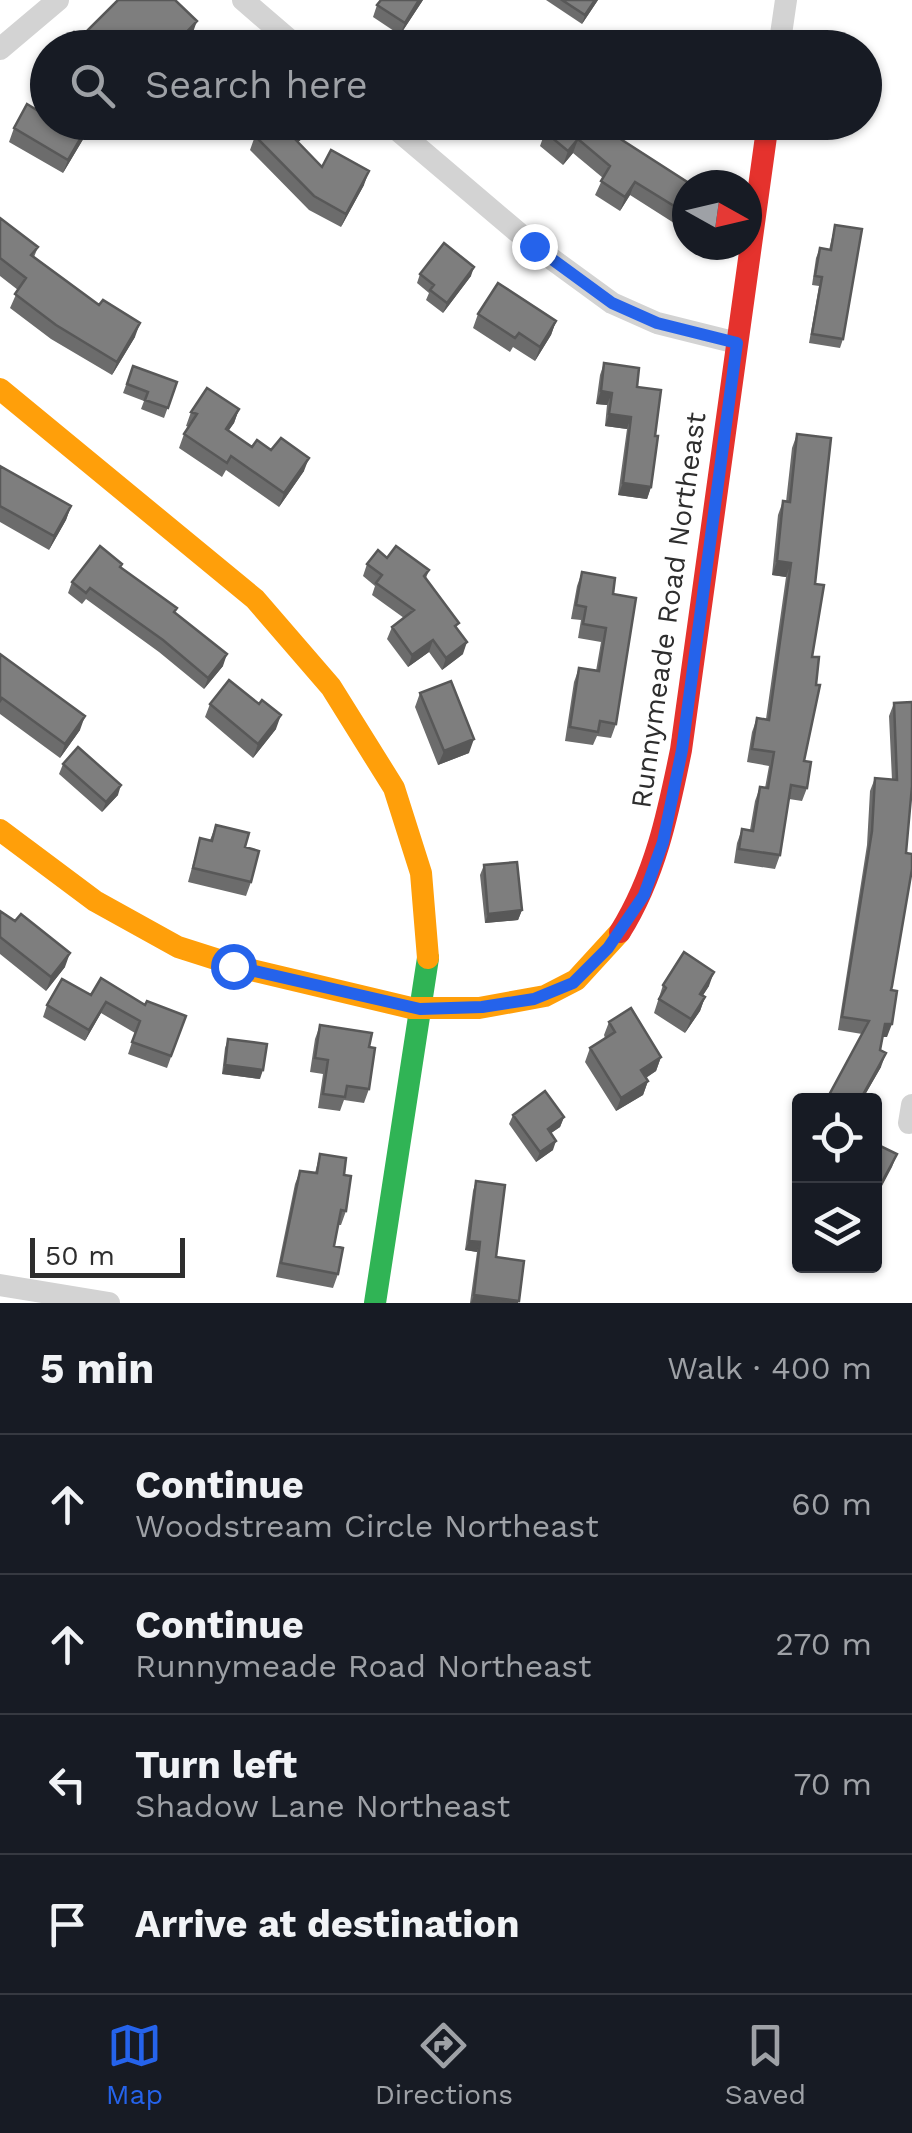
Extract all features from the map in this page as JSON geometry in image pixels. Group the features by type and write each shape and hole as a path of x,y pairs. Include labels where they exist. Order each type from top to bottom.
{"street":[{"path":"0,48 58,0"},
{"path":"243,0 278,30"},
{"path":"782,30 786,0"},
{"path":"409,140 534,246 612,303 657,323 737,343"},
{"name":"Runnymeade Road Northeast","path":"0,830 75,890 160,939 233,966 420,1009 482,1007 534,999 573,983 608,948 644,895 663,842 682,750 765,140"},
{"path":"0,389 255,599 330,687 394,788 421,873 429,954 375,1303"},
{"path":"0,1285 109,1303"}],"building":[{"path":"118,0 175,0 197,21 188,30 88,30"},
{"path":"381,0 419,0 405,23 377,5"},
{"path":"562,0 595,0 585,15"},
{"path":"27,104 30,106 30,137 14,128"},
{"path":"34,140 80,140 68,160"},
{"path":"259,140 296,140 322,167 331,150 369,171 346,214 314,196"},
{"path":"555,140 577,140 568,151"},
{"path":"579,140 622,140 672,172 672,205 635,182 625,197 601,181 610,166"},
{"path":"0,218 38,247 31,255 99,305 103,300 140,323 117,362 56,325 15,294 26,278 0,258"},
{"path":"835,225 862,229 843,339 812,334 822,277 815,276 820,248 831,250"},
{"path":"444,243 474,267 447,303 430,290 434,285 420,274"},
{"path":"498,283 556,321 540,347 519,333 515,338 478,314"},
{"path":"604,363 639,368 637,387 661,390 651,487 623,483 631,417 609,414 612,393 601,391"},
{"path":"133,366 177,382 168,408 145,400 148,392 127,384"},
{"path":"207,388 239,409 226,429 252,447 257,440 271,450 281,438 309,458 284,493 231,456 227,463 184,434 197,414 191,412"},
{"path":"797,434 831,438 815,584 824,585 812,657 819,657 816,685 820,685 804,761 811,762 807,788 791,785 780,855 739,849 742,829 753,831 760,787 768,788 774,752 752,749 757,718 769,720 791,563 777,561 783,501 790,502"},
{"path":"0,466 71,506 54,536 0,506"},
{"path":"100,546 122,564 120,567 177,608 174,612 227,654 208,678 90,588 86,593 72,582"},
{"path":"396,546 429,570 424,576 459,623 455,626 467,642 446,658 433,640 412,655 392,627 414,610 376,583 382,575 367,564 378,550 387,558"},
{"path":"582,572 615,578 613,594 636,598 616,724 600,721 598,732 570,727 579,668 599,671 606,628 583,624 586,607 576,605"},
{"path":"0,654 85,716 65,744 2,698 0,701"},
{"path":"229,680 259,704 262,700 281,715 258,744 210,704"},
{"path":"451,681 474,739 444,751 420,693"},
{"path":"912,702 912,786 906,853 912,854 912,869 891,990 897,991 892,1024 885,1024 880,1050 886,1053 864,1093 830,1093 869,1021 842,1017 872,831 875,778 897,780 894,703"},
{"path":"78,747 121,785 106,802 63,764"},
{"path":"216,825 249,833 245,847 259,851 251,882 193,868 200,838 212,841"},
{"path":"517,862 522,910 488,914 484,865"},
{"path":"0,911 15,921 21,914 70,953 51,977 0,937"},
{"path":"684,952 714,972 691,1019 659,999 666,988 663,985"},
{"path":"101,978 145,1005 147,1001 186,1016 171,1056 132,1042 140,1021 106,1002 89,1030 47,1005 62,979 91,995"},
{"path":"631,1008 661,1057 641,1070 648,1081 621,1098 590,1048 615,1032 609,1022"},
{"path":"320,1025 372,1033 369,1047 375,1048 369,1089 347,1086 345,1097 323,1094 328,1060 315,1058"},
{"path":"228,1039 267,1044 263,1070 225,1065"},
{"path":"545,1091 564,1117 548,1129 556,1141 540,1152 513,1115"},
{"path":"882,1147 897,1154 882,1182"},
{"path":"320,1154 346,1158 344,1175 351,1176 346,1211 341,1210 334,1246 343,1248 338,1274 281,1263 300,1171 317,1173"},
{"path":"476,1181 505,1185 496,1257 524,1261 519,1301 474,1295 480,1242 469,1241"}],"traffic: fast":[{"path":"375,1303 428,958"}],"traffic: slow":[{"path":"0,389 255,599 331,687 394,788 421,873 428,958"},
{"path":"0,830 95,901 178,947 247,969 411,1008 479,1008 545,996 576,980 620,932"}],"traffic: jam":[{"path":"620,932 651,867 681,750 766,140"}],"route":[{"path":"233,966 420,1009 482,1007 534,999 573,983 608,948 644,895 663,842 682,750 737,343 657,323 612,303 534,246"}]}
